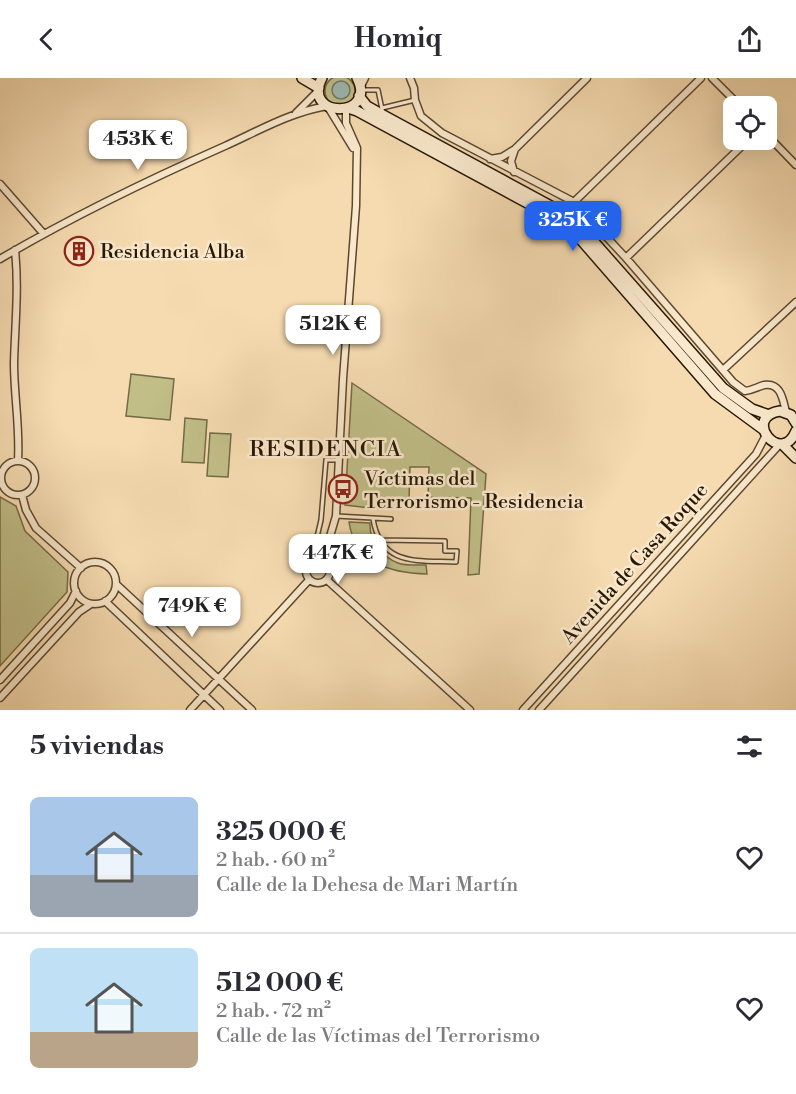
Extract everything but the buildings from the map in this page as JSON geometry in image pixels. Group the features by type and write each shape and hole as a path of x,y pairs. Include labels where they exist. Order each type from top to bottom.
{"street":[{"path":"303,78 320,85"},
{"path":"323,560 336,516 343,379 356,206 356,143 346,123 347,109 365,78"},
{"path":"410,78 421,116 442,133 574,202 734,382 746,391 764,385 777,388 781,393 786,412"},
{"path":"414,88 418,78"},
{"path":"490,159 502,157 515,149 587,78"},
{"path":"574,202 701,78"},
{"path":"712,78 730,96"},
{"path":"320,85 320,96 350,140 356,154"},
{"path":"293,115 320,85"},
{"path":"359,88 367,106 383,112 573,218 723,388 752,409 769,415"},
{"path":"0,259 43,233 148,180 293,115 328,106 340,110 357,111 568,225 715,394 765,432 774,443 781,444 796,435"},
{"path":"777,145 796,165"},
{"path":"514,172 511,161 515,149"},
{"path":"626,258 738,150"},
{"path":"0,184 43,233"},
{"path":"15,250 18,279 14,364 19,424 18,461"},
{"path":"723,370 796,302"},
{"path":"765,432 766,419 774,412 786,412 796,423"},
{"name":"Avenida de Casa Roque","path":"523,710 756,454 765,432"},
{"path":"781,444 796,458"},
{"name":"Avenida de Casa Roque","path":"539,710 781,444"},
{"path":"18,461 29,465 35,474 33,486 22,495 9,493 1,485 0,478 5,466 18,461"},
{"path":"22,495 26,510 36,528 81,568"},
{"path":"323,560 327,562 330,571 327,580 318,584 309,580 305,571 309,562 323,560"},
{"path":"91,604 76,591 74,579 81,568 93,562 112,570 116,584 252,710"},
{"path":"190,710 309,580"},
{"path":"327,580 470,710"},
{"path":"0,698 79,612 91,604 105,602 113,594 116,584"},
{"path":"0,680 70,603 76,591"},
{"path":"105,602 220,710"}],"lane":[{"path":"359,88 378,90 383,112 415,100"},
{"path":"330,540 316,537 321,520 326,460 339,460"},
{"path":"336,516 391,519"},
{"path":"374,519 376,534 380,540 386,548 401,559 456,562 457,551 445,551 445,542 380,540"}],"shaded area":[{"path":"340,76 351,80 355,91 351,102 340,106 329,102 325,91 329,80"},
{"path":"131,374 174,379 170,420 126,416"},
{"path":"352,383 486,474 479,574 468,575 471,498 428,497 429,467 410,467 409,500 370,499 370,508 345,505"},
{"path":"185,418 207,420 204,463 182,462"},
{"path":"210,433 231,434 228,477 207,476"},
{"path":"0,497 16,506 25,531 68,572 67,592 0,666"},
{"path":"349,522 370,523 374,542 387,557 401,564 426,565 427,574 400,571 376,563 359,547"}],"water":[{"path":"341,81 347,84 350,90 347,96 341,99 335,96 332,90 335,84"}],"place":[{"name":"Residencia Alba","path":"79,251"},
{"name":"Víctimas del Terrorismo - Residencia","path":"343,489"}],"district":[{"name":"RESIDENCIA","path":"326,448"}]}
